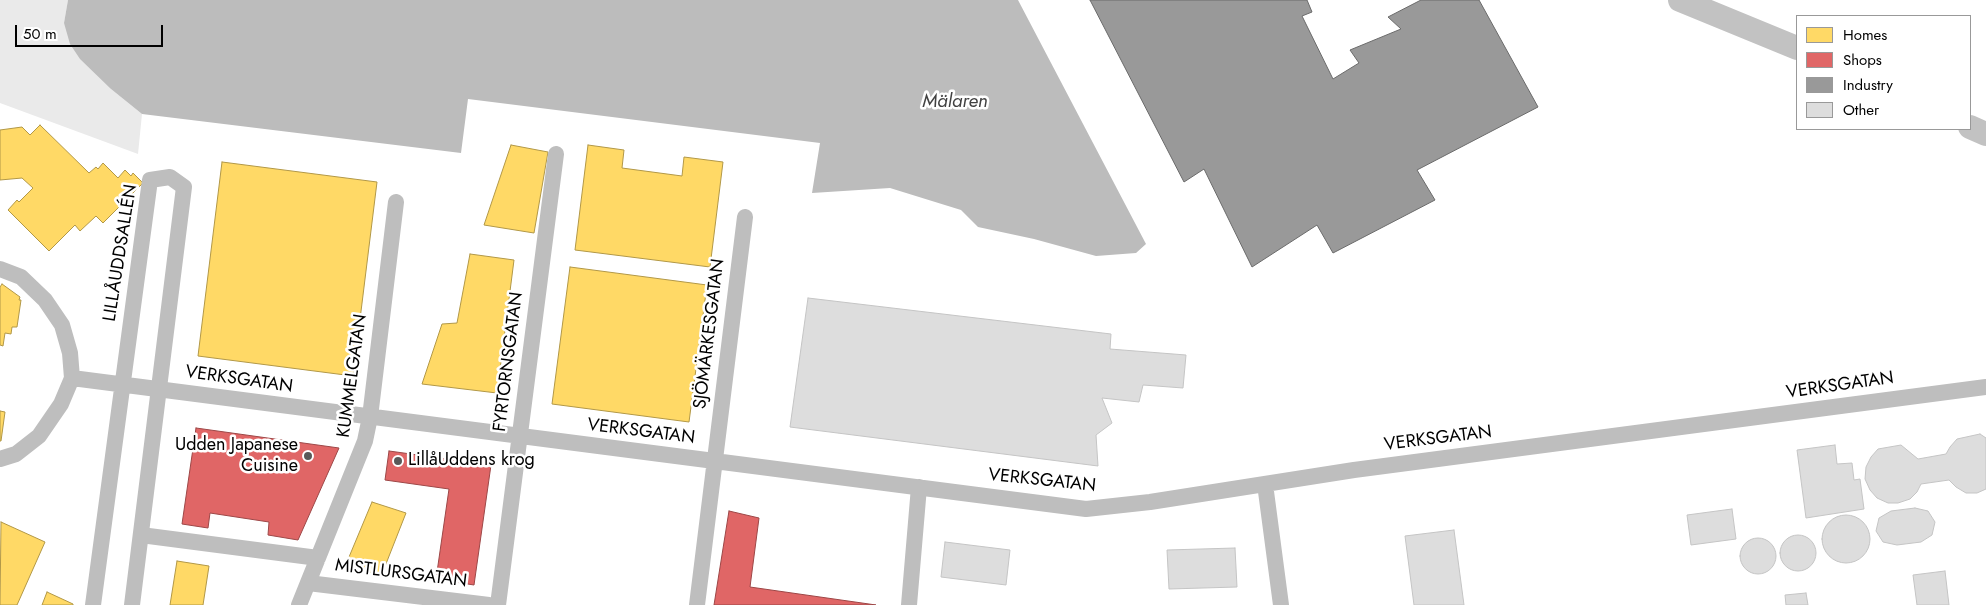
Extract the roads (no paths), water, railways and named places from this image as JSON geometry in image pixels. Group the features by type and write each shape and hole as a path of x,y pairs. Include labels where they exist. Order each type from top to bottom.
{"main road":[{"path":"1680,0 1796,48"},
{"path":"1971,127 1986,134"}],"street":[{"name":"FYRTORNSGATAN","path":"498,605 556,154"},
{"name":"LILLÅUDDSALLÉN","path":"93,605 150,180 170,178 184,187 132,605"},
{"name":"KUMMELGATAN","path":"300,605 366,441 396,202"},
{"name":"SJÖMÄRKESGATAN","path":"697,605 745,218"},
{"path":"0,269 21,278 33,288 45,300 62,325 70,353 72,378 61,404 39,436 16,454 0,458"},
{"name":"VERKSGATAN","path":"72,378 1086,509 1150,502 1354,470 1986,387"},
{"path":"1265,484 1281,605"},
{"path":"909,605 919,487"},
{"name":"MISTLURSGATAN","path":"141,536 318,558"},
{"name":"MISTLURSGATAN","path":"308,583 489,605"}],"water":[{"name":"Mälaren","path":"68,0 1018,0 1146,244 1136,253 1096,256 1034,239 978,227 961,210 890,188 812,193 820,143 468,99 461,153 142,114 111,89 80,59 70,44 64,23"}],"place":[{"name":"Udden Japanese Cuisine","path":"308,456"},
{"name":"LillåUddens krog","path":"398,461"}]}
